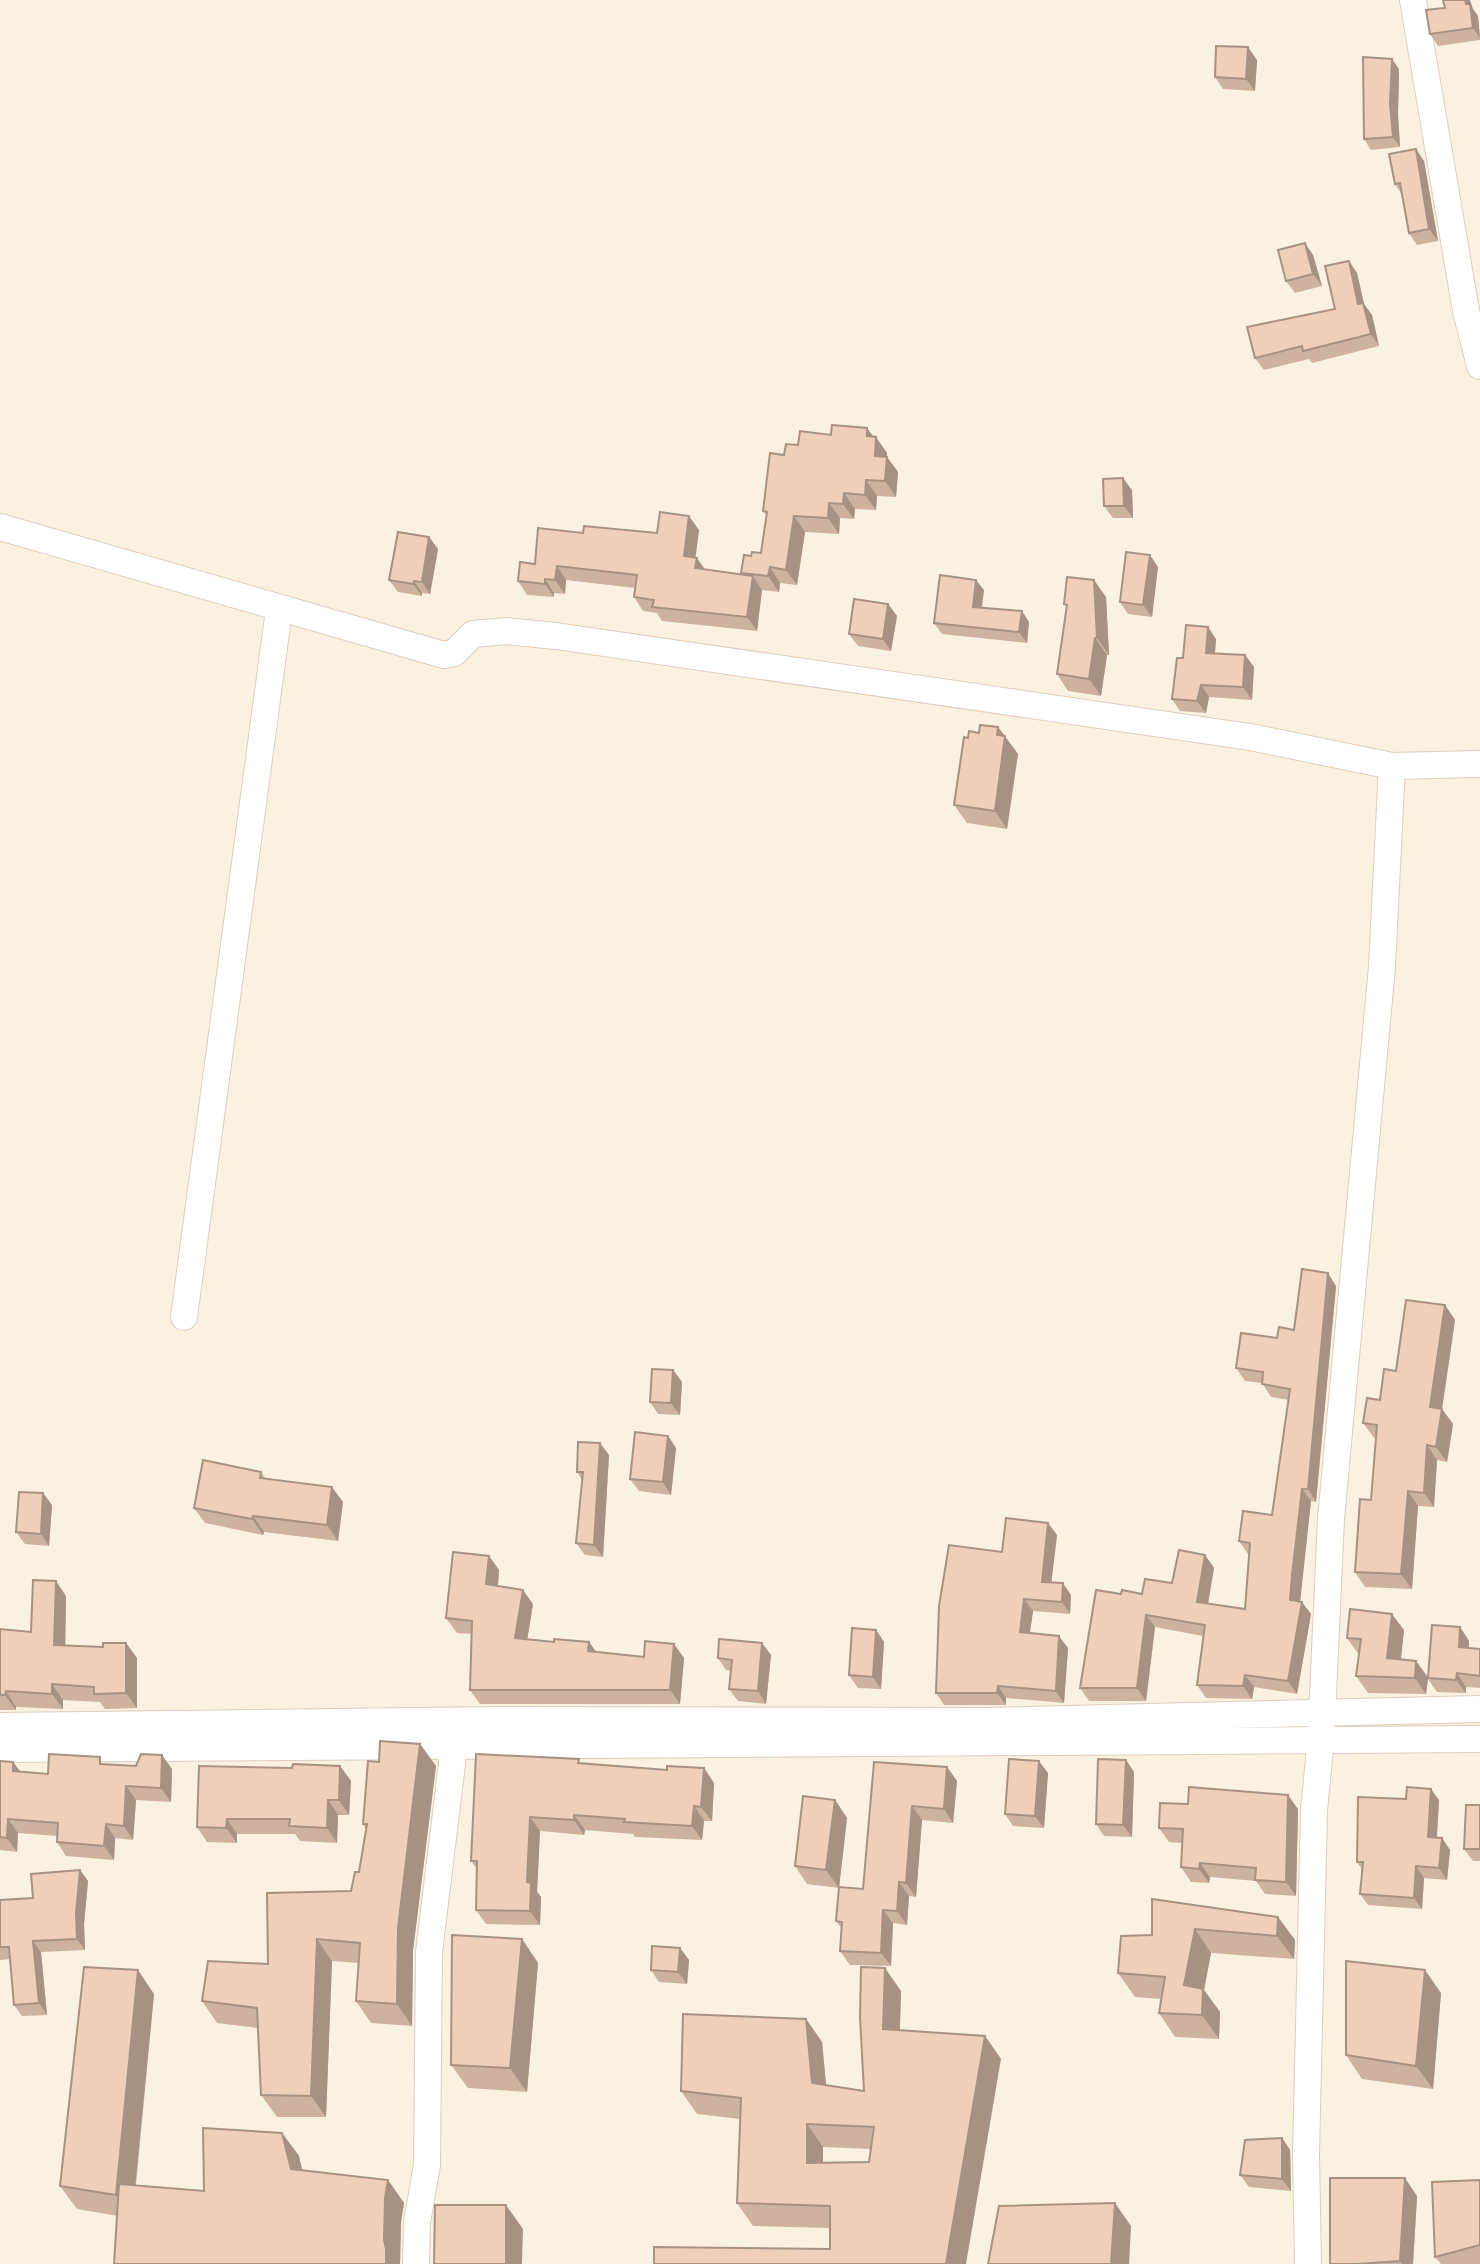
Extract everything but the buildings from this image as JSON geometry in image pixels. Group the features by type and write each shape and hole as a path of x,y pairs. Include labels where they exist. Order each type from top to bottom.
{"street":[{"path":"1413,0 1466,311 1480,366"},
{"path":"0,527 279,610 444,655 454,653 473,634 506,631 556,636 1250,737 1392,766 1480,764"},
{"path":"184,1317 279,610"},
{"path":"1308,2264 1306,2138 1313,1840 1331,1519 1382,967 1392,766"},
{"path":"0,1749 453,1733 1480,1709"},
{"path":"0,1726 453,1733 1480,1739"},
{"path":"416,2264 417,2222 427,2165 429,1952 453,1733"}]}
